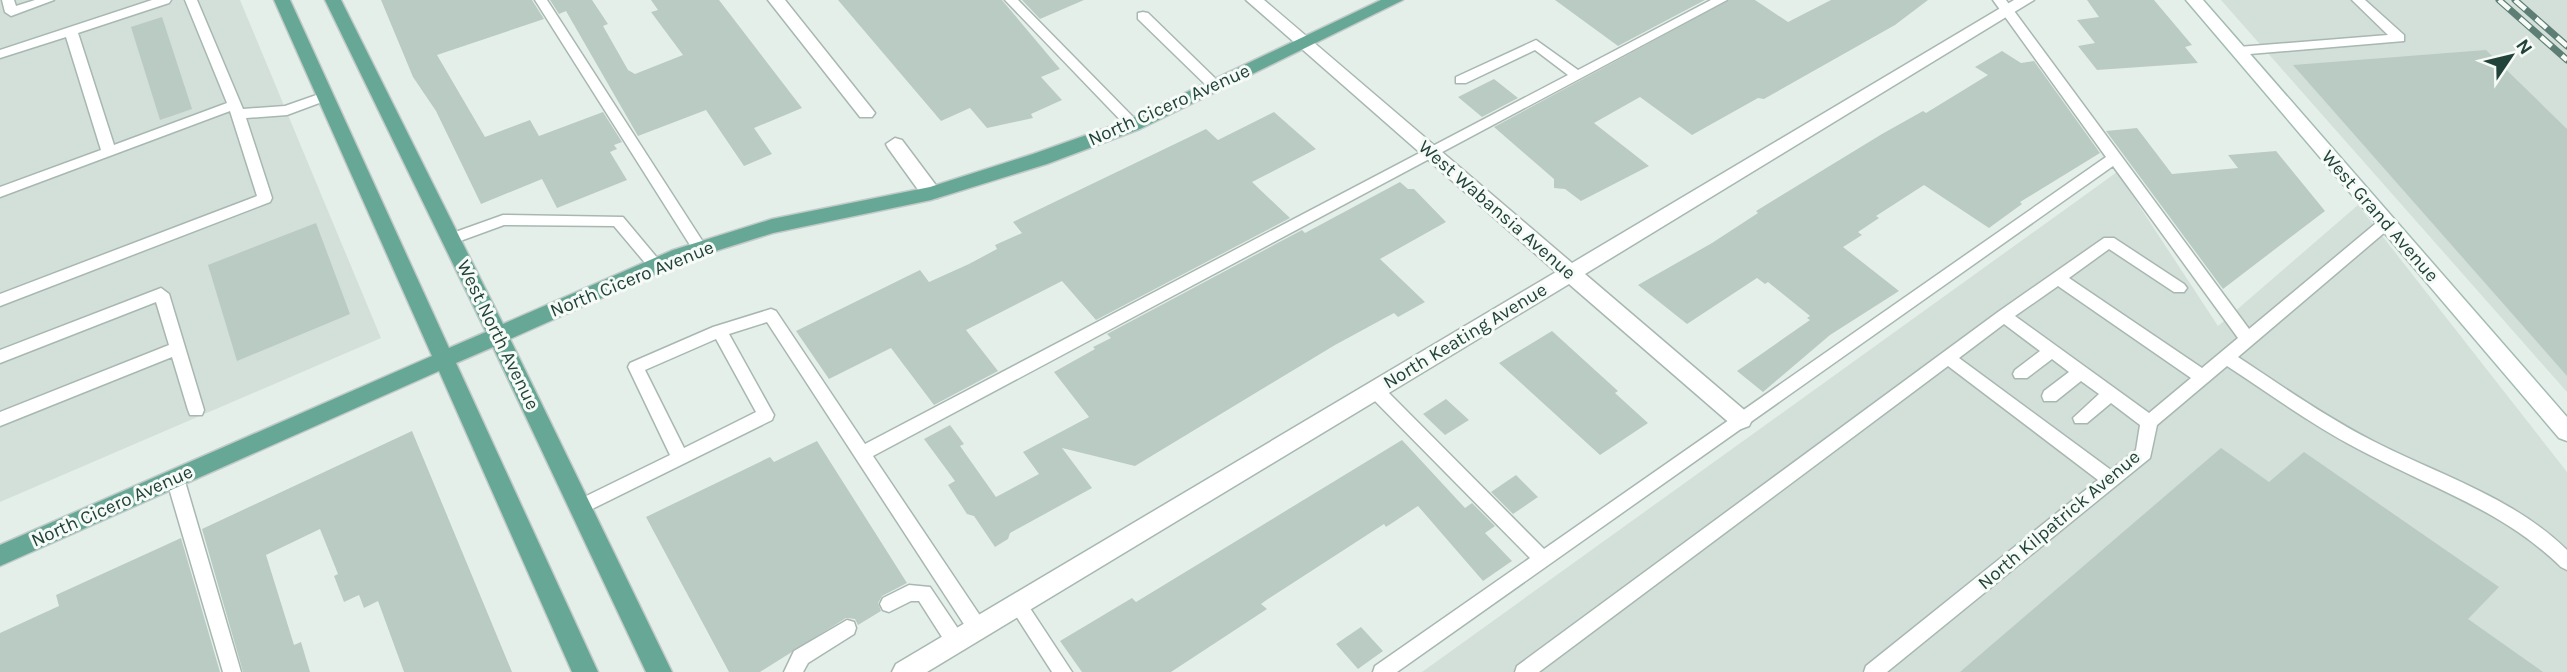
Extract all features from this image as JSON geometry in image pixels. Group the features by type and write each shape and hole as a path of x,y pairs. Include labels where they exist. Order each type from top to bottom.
{"main road":[{"path":"282,0 585,672"},
{"name":"West North Avenue","path":"333,0 452,239 659,672"},
{"name":"North Cicero Avenue","path":"0,556 656,266 772,226 931,192 1040,159 1133,125 1395,0"}],"street":[{"path":"776,0 866,113"},
{"name":"West Wabansia Avenue","path":"1254,0 1741,420"},
{"name":"West Grand Avenue","path":"2194,0 2567,432"},
{"name":"North Keating Avenue","path":"905,672 1570,273 2011,4"},
{"path":"895,144 931,192"}],"lane":[{"path":"8,0 11,12 48,0"},
{"path":"0,54 165,0"},
{"path":"0,300 265,198 236,110 191,0"},
{"path":"541,0 700,249"},
{"path":"1011,0 1133,125"},
{"path":"861,454 1721,0"},
{"path":"2238,51 2399,38 2358,0"},
{"path":"2011,4 2116,157 2247,339"},
{"path":"1143,16 1215,86"},
{"path":"71,31 109,152"},
{"path":"1461,80 1536,44 1577,76"},
{"path":"0,192 236,110 287,110 325,96"},
{"path":"1382,672 2116,157"},
{"path":"452,239 503,220 618,221 656,266"},
{"path":"2004,316 2149,422 2386,223"},
{"path":"1524,672 2004,316 2109,242 2179,288"},
{"path":"2057,278 2202,377"},
{"path":"0,357 161,294 195,410"},
{"path":"680,458 636,367 719,331 771,315 978,629"},
{"path":"580,507 766,415 719,331"},
{"path":"0,419 176,349"},
{"path":"2021,374 2051,351"},
{"path":"2226,357 2344,433 2462,489 2521,522 2553,546 2567,562"},
{"path":"1948,358 1999,390 2060,435 2111,480"},
{"path":"2050,396 2080,372"},
{"path":"1375,390 1542,559"},
{"path":"2081,418 2111,394"},
{"name":"North Kilpatrick Avenue","path":"1873,672 2144,453 2149,422"},
{"path":"175,478 232,672"},
{"path":"889,604 909,593 924,593 956,642"},
{"path":"1018,605 1063,672"},
{"path":"793,672 801,657 847,628"}],"shaded area":[{"path":"0,0 240,0 381,338 0,502"},
{"path":"2221,0 2567,0 2567,392"},
{"path":"2117,172 2218,326 2358,205 2567,472 2567,672 1422,672"}],"building":[{"path":"381,0 532,0 544,19 437,55 485,137 530,120 539,136 603,112 622,142 614,145 617,149 610,152 627,180 557,208 542,179 481,204 436,111 413,77"},
{"path":"550,0 592,0 608,24 603,26 628,70 635,74 683,55 651,12 658,10 651,0 719,0 802,108 754,128 772,154 744,166 706,110 638,136 566,11 559,14"},
{"path":"838,0 1002,0 1060,69 1041,77 1062,100 1031,114 1033,118 987,128 970,108 941,121"},
{"path":"1022,0 1084,0 1040,19"},
{"path":"1555,0 1705,0 1618,46"},
{"path":"1729,0 1755,0 1788,22 1831,0 1928,0 1895,25 1764,99 1758,98 1692,135 1640,97 1594,123 1649,166 1581,201 1565,189 1554,188 1554,179 1494,127"},
{"path":"2087,0 2154,0 2192,45 2185,47 2198,63 2097,70 2078,46 2095,43 2077,20 2099,17"},
{"path":"162,17 192,109 160,120 131,27"},
{"path":"2486,50 2567,129 2567,376 2293,65"},
{"path":"2002,51 2021,63 2034,61 2100,153 2020,202 2022,204 1989,228 1924,185 1876,216 1879,218 1858,232 1862,235 1843,247 1899,291 1830,335 1763,392 1737,371 1810,320 1807,318 1810,316 1768,282 1765,284 1757,278 1687,324 1638,285 1712,243 1758,213 1756,211 1882,134 1923,111 1926,113 1988,75 1975,67"},
{"path":"1494,79 1518,98 1482,117 1458,97"},
{"path":"1274,112 1316,149 1252,182 1290,218 1096,320 1062,281 966,330 998,371 934,405 891,348 829,379 796,331 920,270 929,282 969,264 997,249 995,245 1022,233 1013,222 1206,129 1218,140"},
{"path":"2137,128 2172,174 2238,168 2228,155 2276,151 2325,211 2223,289 2106,131"},
{"path":"1400,182 1408,189 1414,189 1446,222 1380,259 1425,302 1398,317 1394,313 1335,345 1135,466 1062,448 1092,488 1010,533 1008,539 995,547 974,516 967,514 948,485 955,481 924,439 950,425 964,444 960,446 996,497 1039,474 1023,452 1089,417 1054,372 1111,338 1107,334 1302,230 1305,233"},
{"path":"316,223 350,314 237,361 208,265"},
{"path":"1552,331 1618,391 1615,393 1648,423 1600,455 1499,363"},
{"path":"1446,399 1469,420 1445,435 1423,414"},
{"path":"412,431 512,672 404,672 378,601 364,608 359,595 344,602 334,576 338,574 320,529 266,555 294,645 301,642 310,672 243,672 202,529"},
{"path":"1402,440 1465,508 1472,503 1495,526 1485,533 1512,561 1483,581 1418,506 1386,527 1384,524 1268,599 1261,604 1267,609 1171,672 1082,672 1060,641 1132,598 1136,602"},
{"path":"817,441 907,583 882,596 878,603 881,611 858,625 855,619 846,618 760,672 729,672 646,517 770,457 774,462"},
{"path":"2221,448 2269,482 2304,452 2499,587 2468,619 2543,672 1960,672"},
{"path":"1516,475 1538,497 1513,514 1491,492"},
{"path":"181,538 220,672 0,672 0,633 59,606 56,595"},
{"path":"1361,627 1383,651 1358,669 1336,644"}],"railway":[{"path":"2499,0 2567,60"},
{"path":"2515,0 2567,46"}]}
